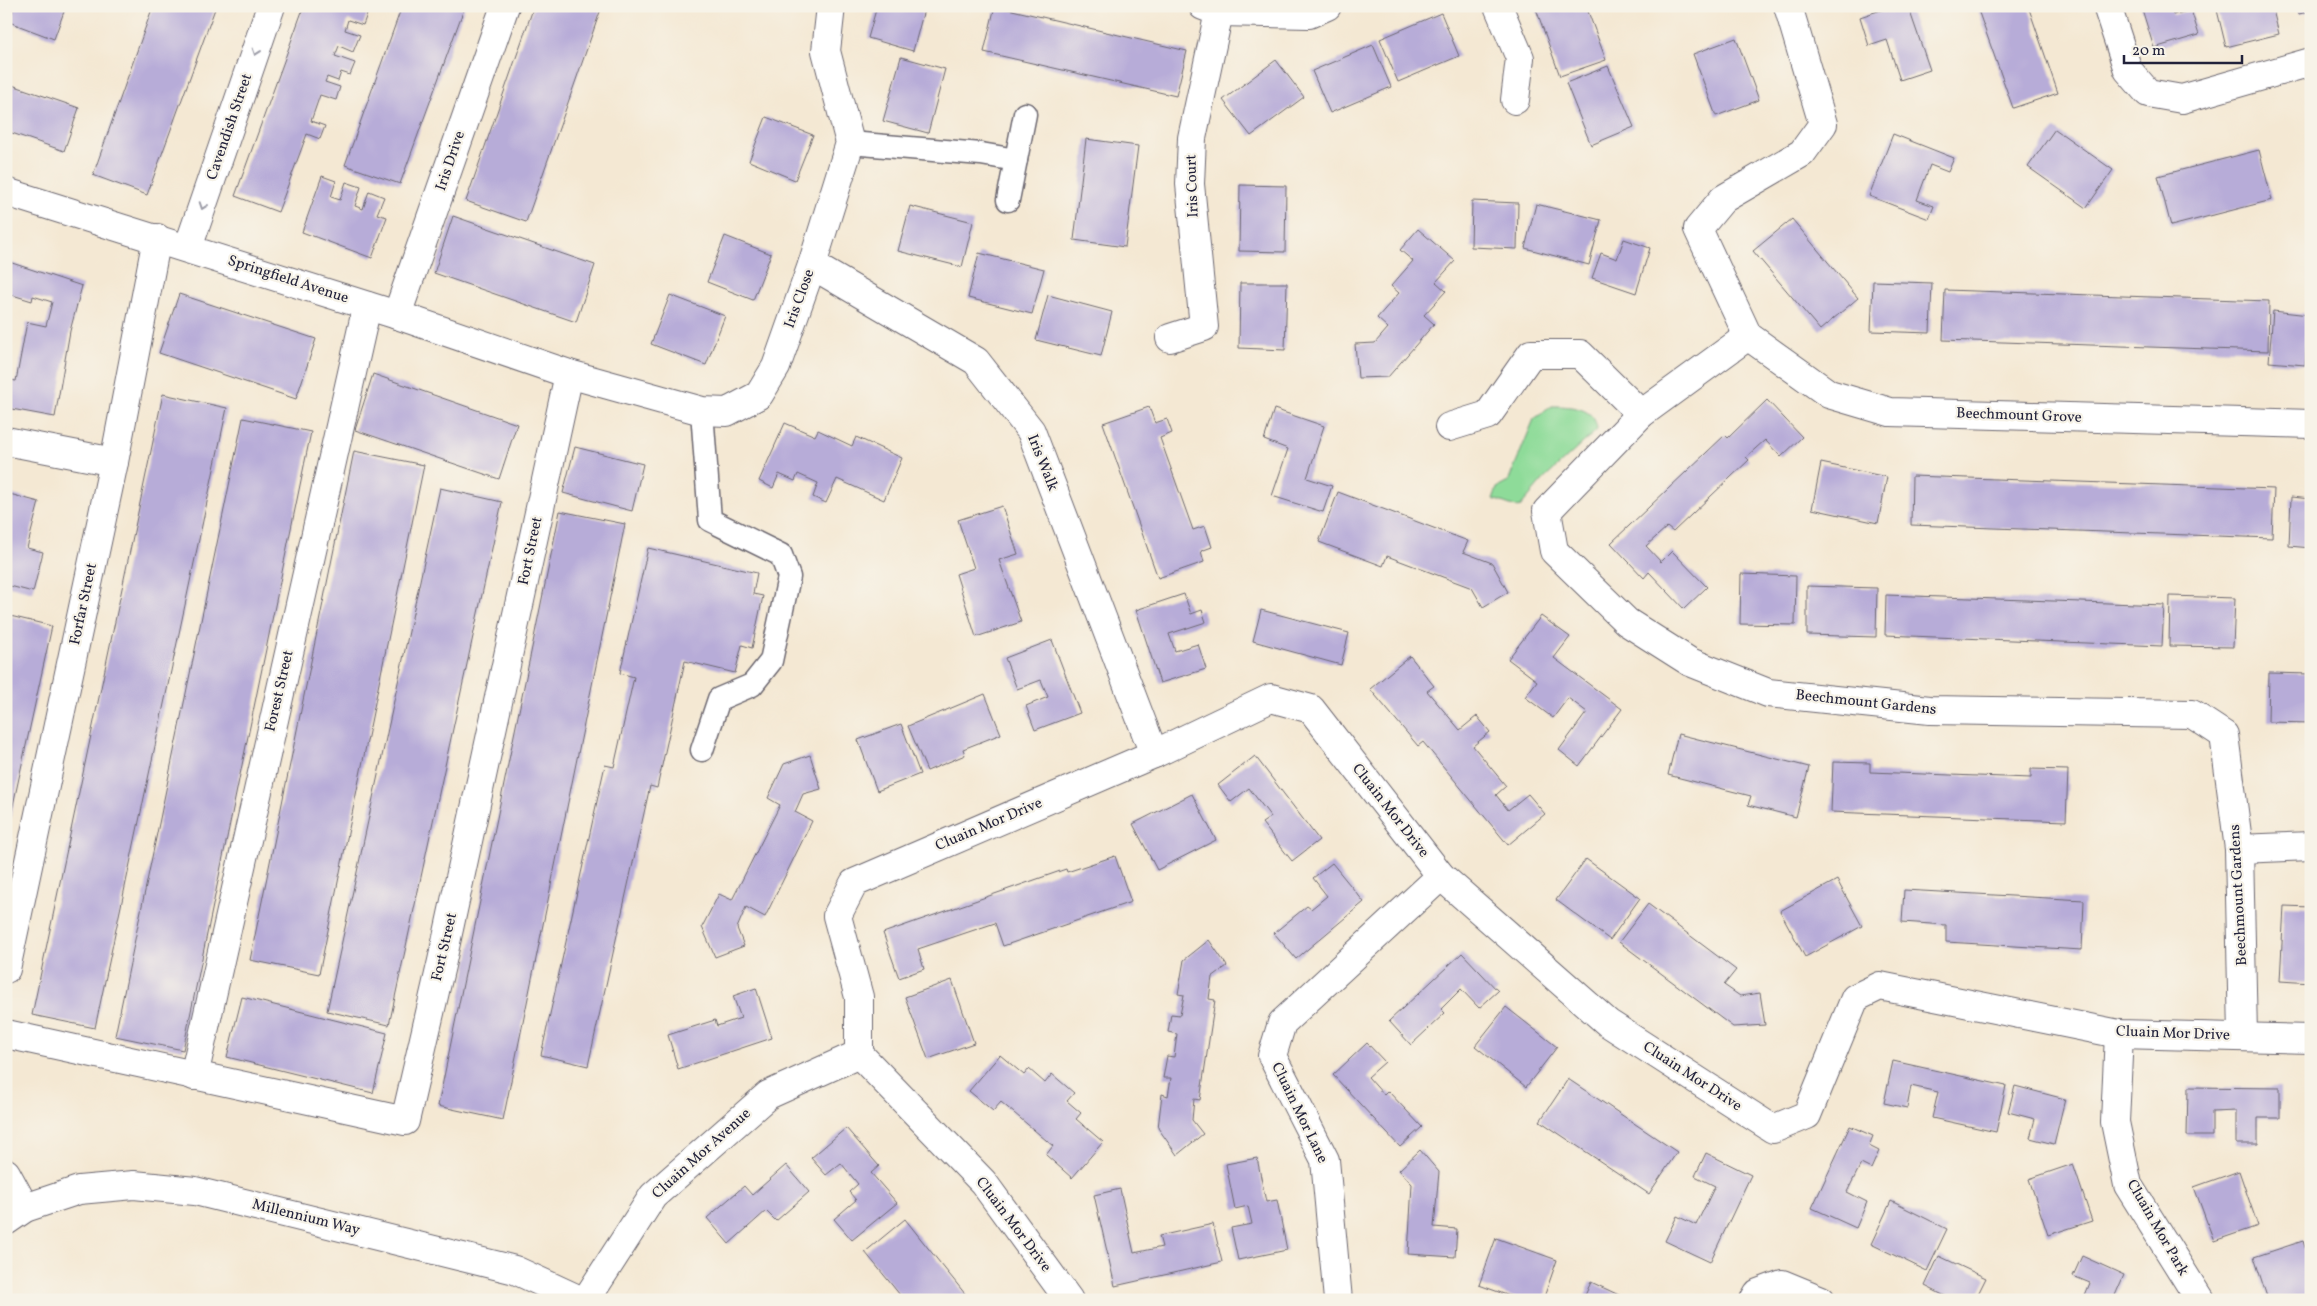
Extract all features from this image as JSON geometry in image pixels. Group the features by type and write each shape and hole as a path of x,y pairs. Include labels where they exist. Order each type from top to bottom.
{"street":[{"name":"Cavendish Street","path":"188,248 271,6"},
{"name":"Iris Drive","path":"398,315 505,6"},
{"path":"831,6 826,51 850,143"},
{"path":"1211,9 1308,14 1327,6"},
{"path":"1498,6 1520,58 1515,100"},
{"path":"1748,336 1698,229 1723,199 1802,153 1824,124 1788,6"},
{"path":"2107,6 2128,70 2148,93 2182,99 2311,62"},
{"name":"Iris Court","path":"1170,338 1204,327 1190,184 1192,138 1211,9"},
{"name":"Iris Close","path":"569,374 702,411 727,412 759,395 776,367 812,266 850,143"},
{"name":"Springfield Avenue","path":"6,192 398,315 569,374"},
{"name":"Forfar Street","path":"6,970 114,462 157,238"},
{"name":"Iris Walk","path":"812,266 976,361 1030,430 1154,754"},
{"name":"Forest Street","path":"194,1076 367,306"},
{"name":"Beechmount Gardens","path":"1748,336 1641,414 1547,511 1554,551 1627,622 1690,662 1768,693 1930,710 2192,714 2224,735 2239,848 2243,1036"},
{"name":"Beechmount Grove","path":"1748,336 1829,394 1890,412 2311,424"},
{"path":"1449,427 1488,415 1531,354 1580,354 1641,414"},
{"name":"Fort Street","path":"6,1034 405,1121 442,961 569,374"},
{"path":"6,441 114,462"},
{"name":"Cluain Mor Drive","path":"1069,1300 983,1182 859,1054 859,996 836,916 854,883 1154,754 1271,698 1312,709 1441,876 1608,1023 1773,1129 1807,1115 1855,998 1880,986 2119,1034 2311,1039"},
{"path":"2239,848 2311,846"},
{"name":"Cluain Mor Lane","path":"1338,1300 1325,1160 1272,1056 1282,1023 1441,876"},
{"name":"Cluain Mor Park","path":"2119,1034 2115,1122 2128,1185 2200,1300"},
{"name":"Cluain Mor Avenue","path":"586,1300 653,1196 768,1095 859,1054"},
{"path":"6,1173 16,1214"},
{"name":"Millennium Way","path":"16,1214 79,1190 125,1186 195,1191 516,1270 580,1300"},
{"path":"1754,1300 1758,1293 1782,1284 1821,1300"}],"lane":[{"path":"1008,200 1025,114"},
{"path":"850,143 981,154 1016,160"},
{"path":"702,411 710,520 781,555 789,577 771,661 752,685 719,699 702,750"}],"green space":[{"path":"1552,406 1581,409 1587,412 1596,422 1597,430 1544,479 1519,508 1493,499 1497,488 1508,482 1534,419"}],"building":[{"path":"14,6 66,6 54,39 9,22"},
{"path":"153,6 216,6 147,195 93,175"},
{"path":"304,6 361,6 369,9 363,25 348,20 345,30 360,35 353,52 339,46 335,56 355,63 350,75 341,72 338,81 327,77 325,82 340,87 336,100 320,95 311,121 325,126 320,139 307,134 278,212 235,196"},
{"path":"402,6 465,6 400,184 345,165"},
{"path":"534,6 602,6 526,222 466,201"},
{"path":"877,6 925,6 913,51 868,38"},
{"path":"995,6 1187,51 1176,96 984,52"},
{"path":"1535,6 1586,6 1606,60 1560,76"},
{"path":"1893,6 1908,6 1930,70 1900,80 1887,40 1869,46 1860,17"},
{"path":"1988,6 2028,6 2058,93 2013,108 1978,10"},
{"path":"2141,6 2171,6 2173,15 2191,10 2199,35 2154,48"},
{"path":"2216,6 2272,6 2279,34 2226,47"},
{"path":"2296,6 2311,6 2311,11 2299,14"},
{"path":"1441,13 1459,56 1398,82 1380,39"},
{"path":"1736,38 1759,100 1716,116 1693,54"},
{"path":"1373,45 1391,87 1330,113 1312,71"},
{"path":"901,57 945,69 928,133 883,121"},
{"path":"1276,60 1304,97 1251,136 1223,100"},
{"path":"1608,66 1634,127 1591,145 1566,83"},
{"path":"6,83 79,108 64,151 6,131"},
{"path":"766,117 813,135 795,180 749,161"},
{"path":"2055,129 2113,170 2086,208 2028,167"},
{"path":"1893,134 1954,158 1948,172 1930,165 1917,200 1934,206 1929,219 1869,196"},
{"path":"1086,139 1138,146 1125,247 1074,240"},
{"path":"2259,150 2272,200 2171,226 2158,176"},
{"path":"322,176 336,181 331,197 340,200 346,182 361,187 355,206 363,209 369,191 384,197 377,214 387,217 372,258 302,232"},
{"path":"1240,185 1286,186 1285,252 1239,251"},
{"path":"1472,201 1518,203 1517,249 1471,247"},
{"path":"1536,204 1601,220 1589,265 1525,248"},
{"path":"910,206 973,222 962,267 898,251"},
{"path":"453,216 595,265 576,322 434,273"},
{"path":"1792,219 1858,298 1820,330 1753,251"},
{"path":"1418,229 1455,261 1436,282 1446,291 1424,315 1434,324 1388,377 1358,378 1355,344 1375,343 1388,328 1377,318 1399,293 1391,286 1413,261 1400,250"},
{"path":"725,236 771,254 753,300 707,282"},
{"path":"1624,239 1650,248 1636,293 1592,278 1601,253 1617,259"},
{"path":"979,253 1044,269 1032,314 968,298"},
{"path":"6,261 82,286 70,331 55,417 6,408 10,380 16,381 27,322 46,326 52,302 33,296 32,301 6,293"},
{"path":"1873,281 1932,283 1930,333 1871,331"},
{"path":"1240,283 1287,283 1285,350 1239,348"},
{"path":"1945,290 2269,301 2268,351 1943,340"},
{"path":"179,294 316,339 296,399 159,353"},
{"path":"670,295 725,316 706,365 651,344"},
{"path":"1048,295 1112,312 1101,356 1036,340"},
{"path":"2273,311 2309,315 2305,365 2269,362"},
{"path":"373,374 517,424 499,479 355,430"},
{"path":"163,394 227,408 95,1028 32,1015"},
{"path":"1767,400 1802,437 1781,457 1765,440 1746,457 1749,460 1673,532 1667,527 1646,546 1661,562 1672,551 1707,587 1684,609 1649,572 1644,578 1611,543 1725,435 1728,438"},
{"path":"1149,407 1155,423 1167,419 1172,433 1160,438 1193,530 1205,526 1212,547 1201,551 1204,562 1158,578 1103,423"},
{"path":"1274,409 1324,426 1307,478 1332,486 1323,512 1272,496 1288,449 1264,440"},
{"path":"243,418 311,432 183,1050 115,1036"},
{"path":"785,423 815,436 818,430 852,446 856,437 902,458 884,500 837,479 826,503 813,497 818,483 798,474 795,481 779,474 773,488 759,481"},
{"path":"575,447 643,464 632,511 563,493"},
{"path":"354,451 424,465 319,974 250,960"},
{"path":"1821,463 1887,477 1878,523 1812,509"},
{"path":"1912,476 2274,489 2272,538 1911,525"},
{"path":"440,488 502,502 389,1025 327,1011"},
{"path":"1338,492 1468,541 1463,552 1492,563 1508,592 1483,607 1472,588 1387,556 1383,566 1319,542"},
{"path":"6,493 39,502 27,548 43,552 33,592 6,585 6,537 10,523 6,522"},
{"path":"2291,497 2311,499 2311,548 2289,546"},
{"path":"1002,506 1018,554 999,560 1021,622 976,637 956,574 974,568 958,520"},
{"path":"560,511 625,524 503,1120 438,1106"},
{"path":"648,548 757,573 753,594 763,596 752,648 742,645 735,673 685,661 657,788 650,786 588,1066 541,1055 605,765 614,767 634,677 620,673"},
{"path":"1741,574 1796,576 1795,625 1740,624"},
{"path":"1807,586 1877,588 1876,637 1807,635"},
{"path":"1184,594 1191,614 1202,610 1206,622 1169,634 1175,651 1198,644 1206,669 1160,683 1136,610"},
{"path":"1886,595 2164,605 2162,646 1885,635"},
{"path":"2170,596 2235,598 2233,647 2169,646"},
{"path":"1261,610 1349,633 1341,665 1253,641"},
{"path":"6,615 52,626 7,833 6,833"},
{"path":"1541,616 1570,637 1554,658 1622,709 1579,766 1559,750 1587,712 1568,698 1553,718 1525,697 1537,681 1508,659"},
{"path":"1052,640 1080,713 1035,730 1026,706 1048,697 1041,680 1017,689 1005,658"},
{"path":"1410,656 1434,686 1427,691 1460,730 1477,716 1490,732 1473,746 1506,786 1496,795 1508,810 1528,794 1545,814 1508,845 1423,742 1418,746 1370,689"},
{"path":"2269,673 2311,674 2311,723 2268,722"},
{"path":"985,694 1001,734 963,749 965,755 927,771 908,726"},
{"path":"901,724 920,774 877,791 858,740"},
{"path":"1678,734 1809,767 1796,817 1748,805 1751,796 1668,775"},
{"path":"810,755 821,789 803,794 795,812 812,821 765,917 746,907 737,928 744,946 715,957 702,927 719,894 732,900 780,805 768,798 784,764"},
{"path":"1255,756 1319,840 1292,861 1262,823 1271,817 1249,788 1231,802 1218,785"},
{"path":"1833,762 1870,763 1870,772 2031,778 2031,769 2068,770 2066,821 1831,812"},
{"path":"1192,794 1216,840 1157,870 1133,824"},
{"path":"1115,856 1131,902 1003,946 995,923 918,949 924,969 899,978 883,933 1066,869 1067,872"},
{"path":"1586,859 1640,898 1610,940 1556,900"},
{"path":"1332,863 1364,902 1296,959 1274,933 1307,906 1311,909 1327,896 1313,878"},
{"path":"1837,880 1862,926 1805,957 1780,911"},
{"path":"1904,890 2084,900 2082,950 1946,942 1946,925 1902,922"},
{"path":"1648,904 1736,970 1724,985 1740,996 1760,993 1765,1025 1733,1027 1619,942"},
{"path":"2284,906 2311,907 2311,983 2280,981"},
{"path":"1209,940 1227,966 1212,977 1209,999 1215,1000 1200,1100 1194,1099 1192,1120 1203,1134 1177,1155 1158,1128 1162,1094 1168,1096 1171,1078 1163,1078 1167,1056 1174,1057 1177,1034 1168,1032 1171,1014 1180,1015 1184,995 1178,994 1184,960"},
{"path":"1462,953 1498,991 1479,1008 1461,989 1441,1009 1445,1013 1411,1045 1389,1021"},
{"path":"952,980 974,1043 928,1059 905,997"},
{"path":"756,988 772,1038 678,1069 668,1035 715,1020 717,1026 741,1018 733,996"},
{"path":"242,997 387,1033 373,1093 227,1057"},
{"path":"1506,1007 1557,1047 1526,1087 1475,1046"},
{"path":"1367,1043 1385,1062 1368,1077 1384,1095 1388,1091 1422,1127 1400,1147 1333,1075"},
{"path":"1000,1055 1024,1075 1029,1069 1045,1083 1052,1074 1074,1093 1067,1101 1081,1113 1076,1119 1103,1142 1072,1178 1046,1155 1053,1146 1001,1102 993,1111 969,1091"},
{"path":"1893,1061 2006,1086 1996,1132 1932,1118 1938,1092 1911,1086 1907,1108 1884,1103"},
{"path":"1568,1079 1677,1152 1649,1194 1540,1121"},
{"path":"2015,1086 2065,1099 2054,1144 2030,1138 2035,1119 2008,1112"},
{"path":"2188,1087 2280,1088 2280,1118 2258,1118 2258,1144 2236,1144 2236,1111 2212,1112 2212,1136 2187,1136"},
{"path":"1850,1126 1873,1136 1869,1146 1879,1151 1871,1169 1861,1164 1847,1192 1867,1202 1856,1228 1812,1208"},
{"path":"846,1128 879,1166 871,1173 897,1203 852,1240 834,1219 856,1200 849,1192 858,1184 841,1163 826,1175 811,1158"},
{"path":"1420,1150 1439,1172 1434,1227 1457,1229 1455,1257 1408,1254 1412,1184 1399,1170"},
{"path":"1706,1153 1751,1175 1710,1262 1665,1241 1677,1216 1696,1225 1715,1186 1695,1176"},
{"path":"1257,1158 1266,1202 1277,1200 1287,1250 1238,1260 1231,1228 1252,1224 1248,1206 1235,1209 1226,1164"},
{"path":"2073,1164 2092,1221 2048,1235 2029,1179"},
{"path":"786,1165 809,1192 776,1221 766,1211 729,1244 707,1218 744,1186 752,1195"},
{"path":"2239,1171 2258,1226 2214,1241 2194,1187"},
{"path":"1120,1189 1134,1253 1162,1247 1159,1236 1213,1224 1222,1262 1115,1286 1094,1195"},
{"path":"1891,1201 1947,1229 1927,1271 1871,1244"},
{"path":"905,1219 970,1300 904,1300 865,1252"},
{"path":"1496,1238 1557,1260 1543,1300 1521,1300 1479,1285"},
{"path":"2303,1241 2311,1266 2311,1300 2268,1300 2254,1257"},
{"path":"1939,1256 1986,1278 1975,1300 1953,1300 1925,1286"},
{"path":"2082,1256 2124,1275 2113,1300 2083,1300 2090,1283 2073,1276"},
{"path":"1591,1282 1621,1296 1619,1300 1583,1300"}]}
